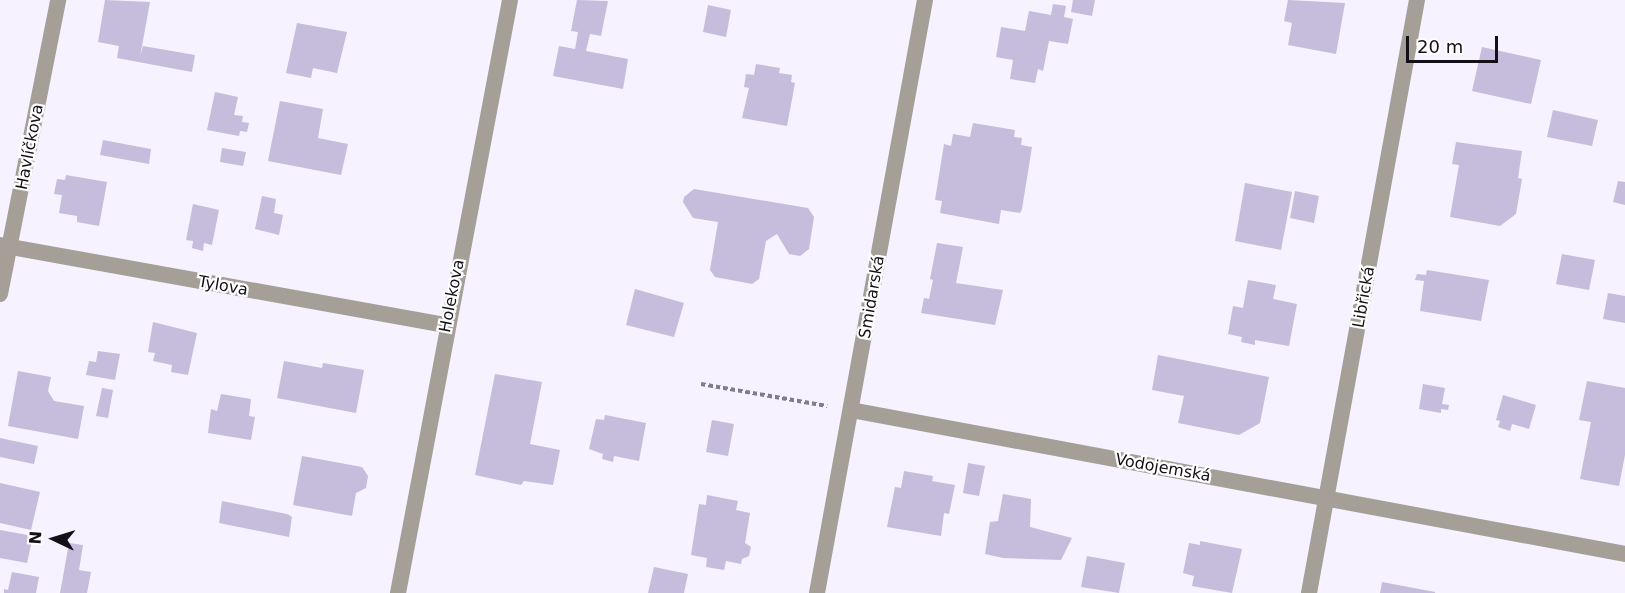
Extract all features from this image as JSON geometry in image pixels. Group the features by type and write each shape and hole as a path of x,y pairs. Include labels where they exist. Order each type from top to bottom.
{"street":[{"name":"Havlíčkova","path":"0,294 5,247 58,0"},
{"name":"Holekova","path":"398,593 446,325 510,0"},
{"name":"Smidarská","path":"818,593 925,0"},
{"name":"Libřická","path":"1309,593 1417,0"},
{"name":"Tylova","path":"5,247 446,325"},
{"name":"Vodojemská","path":"851,410 1625,554"}],"path":[{"path":"701,384 851,410"}],"building":[{"path":"105,0 150,2 140,57 143,46 195,55 192,72 117,58 119,46 98,42"},
{"path":"577,0 608,1 601,36 590,34 586,51 628,59 623,89 553,76 559,46 575,49 578,32 571,31"},
{"path":"1073,0 1095,0 1092,16 1071,12"},
{"path":"1288,0 1345,3 1336,54 1288,45 1292,23 1284,21"},
{"path":"1053,4 1066,6 1064,17 1073,19 1068,44 1049,41 1043,71 1038,69 1035,83 1010,79 1013,60 996,57 1001,27 1025,31 1029,11 1051,15"},
{"path":"708,5 731,10 726,37 703,32"},
{"path":"297,23 347,32 337,73 313,68 311,78 286,73"},
{"path":"1482,47 1541,60 1531,104 1472,91"},
{"path":"756,64 780,68 779,73 792,75 791,82 795,83 787,126 742,118 749,88 744,87 746,74 754,75"},
{"path":"215,92 238,97 234,115 243,116 242,122 249,123 247,132 240,131 239,136 207,130"},
{"path":"280,101 323,109 318,138 348,144 341,175 268,161"},
{"path":"1553,110 1598,120 1592,146 1547,137"},
{"path":"973,123 1015,130 1014,137 1022,138 1021,145 1032,147 1022,209 1020,213 1001,210 999,224 940,213 942,201 935,200 944,144 951,146 953,134 970,137"},
{"path":"103,140 151,149 149,164 100,155"},
{"path":"1456,142 1522,151 1518,178 1522,179 1516,214 1500,226 1450,217 1459,165 1452,164"},
{"path":"222,148 246,152 243,166 220,162"},
{"path":"66,175 107,182 99,226 77,222 77,216 59,213 62,195 54,194 57,179 65,180"},
{"path":"1618,181 1625,182 1625,205 1613,202"},
{"path":"1245,183 1292,192 1281,250 1235,241"},
{"path":"694,189 808,208 814,217 809,249 800,256 789,254 777,234 766,241 759,279 752,284 715,277 710,270 718,222 693,218 683,202 684,197"},
{"path":"1295,191 1319,196 1314,223 1290,218"},
{"path":"262,196 276,199 274,213 283,215 279,235 255,229"},
{"path":"193,204 219,210 212,245 204,243 203,251 192,248 193,241 186,240"},
{"path":"937,243 963,247 956,283 1003,290 995,325 921,313 924,298 929,299 933,280 930,279"},
{"path":"1562,254 1595,260 1589,290 1556,284"},
{"path":"1427,270 1489,280 1481,321 1420,311 1424,281 1415,280 1417,274 1426,275"},
{"path":"1248,280 1276,285 1273,299 1297,304 1289,346 1255,340 1255,345 1241,342 1242,337 1228,334 1233,306 1243,308"},
{"path":"635,289 684,303 674,337 626,325"},
{"path":"1608,293 1625,296 1625,323 1603,319"},
{"path":"153,322 197,333 188,375 171,372 172,365 153,361 155,353 148,352"},
{"path":"98,351 120,354 115,380 86,375 89,361 96,362"},
{"path":"1158,355 1269,377 1260,423 1239,435 1178,423 1184,396 1152,390"},
{"path":"284,361 322,368 323,363 364,370 356,413 277,398"},
{"path":"18,371 51,377 48,391 54,401 84,406 78,439 8,426"},
{"path":"495,374 542,382 530,444 560,450 553,485 524,481 521,485 475,475"},
{"path":"1587,381 1625,388 1625,455 1619,486 1580,479 1591,422 1579,420"},
{"path":"1423,384 1445,388 1442,404 1449,405 1448,410 1441,409 1441,413 1419,409"},
{"path":"102,388 113,390 108,418 96,416"},
{"path":"221,394 251,399 249,416 255,417 251,440 208,433 211,409 217,411"},
{"path":"1503,395 1536,405 1529,429 1512,424 1510,431 1498,427 1500,421 1496,420"},
{"path":"605,415 646,423 639,461 614,456 613,462 602,459 603,454 589,449 596,419 604,420"},
{"path":"712,420 734,424 728,456 706,452"},
{"path":"0,438 38,446 34,464 0,457"},
{"path":"302,456 362,467 368,476 366,488 356,493 352,516 293,505"},
{"path":"968,463 985,466 979,496 963,493"},
{"path":"904,471 933,476 932,481 955,485 949,514 944,513 941,536 887,527 895,487 901,488"},
{"path":"0,483 40,492 31,530 0,523"},
{"path":"1003,494 1031,499 1030,527 1072,538 1061,560 1003,558 985,554 990,522 998,521"},
{"path":"707,495 738,501 736,510 750,513 745,543 751,547 749,556 742,559 741,564 726,561 724,570 706,567 707,558 691,555 699,504 706,505"},
{"path":"222,501 287,514 292,517 289,537 219,523"},
{"path":"0,530 33,536 27,563 0,558"},
{"path":"1200,541 1242,549 1232,593 1192,586 1194,576 1183,573 1189,543 1200,545"},
{"path":"69,543 83,545 79,570 91,572 87,593 60,593"},
{"path":"1087,556 1125,563 1119,593 1081,587"},
{"path":"654,567 688,574 684,593 648,593"},
{"path":"12,572 39,577 36,593 4,593 4,589 8,590"},
{"path":"1382,582 1435,592 1435,593 1380,593"}]}
